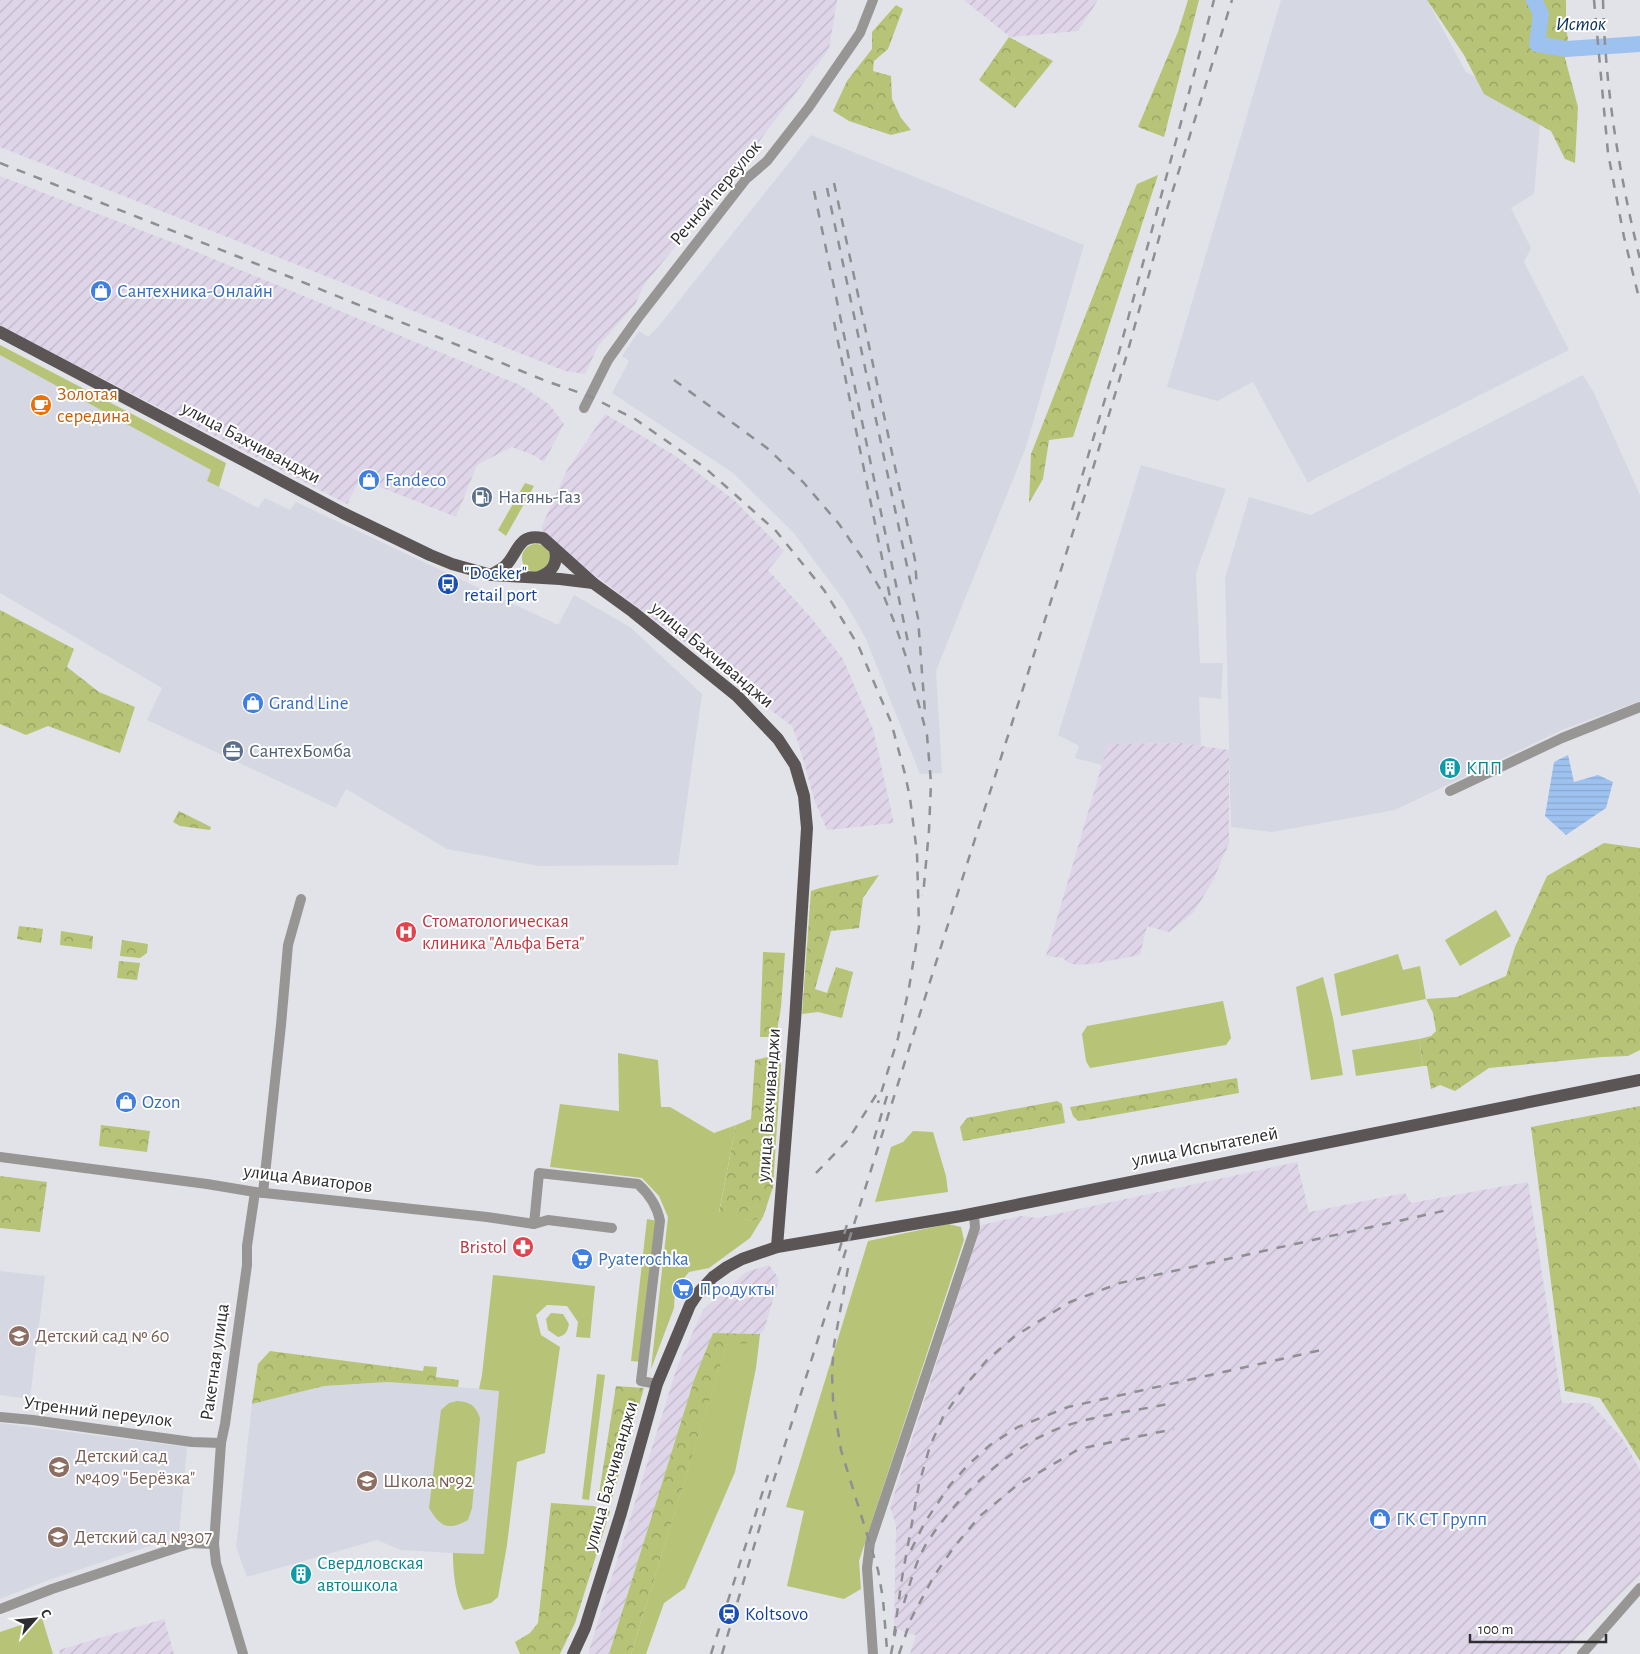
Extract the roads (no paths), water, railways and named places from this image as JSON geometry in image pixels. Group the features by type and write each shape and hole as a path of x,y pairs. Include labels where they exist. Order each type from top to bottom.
{"main road":[{"name":"улица Бахчиванджи","path":"0,332 343,513 430,555 452,564 491,575 539,577 593,583"},
{"name":"улица Бахчиванджи","path":"491,575 501,569 512,558 523,542 535,537 543,538 550,543 554,550 593,583 633,612 715,678 760,718 778,738 795,765 804,796 807,828 777,1247 742,1259 727,1268 713,1278 690,1304 657,1384 586,1628 573,1654"},
{"path":"539,577 552,570 556,557 554,550"},
{"path":"512,558 518,572 523,576"},
{"name":"улица Испытателей","path":"777,1247 974,1213 1640,1080"}],"street":[{"name":"Речной переулок","path":"584,408 608,360 638,318 746,179 767,161 809,107 860,34 874,0"},
{"path":"1450,791 1562,738 1640,707"},
{"name":"Ракетная улица","path":"243,1654 216,1563 214,1544 221,1442 247,1265 247,1246 259,1192 282,1025 288,945 301,899"},
{"name":"улица Авиаторов","path":"0,1157 259,1192 534,1224 548,1220 612,1228"},
{"path":"534,1224 539,1173 638,1184 647,1192 658,1210 660,1221 641,1381 657,1384"},
{"path":"873,1654 867,1568 870,1543 975,1228 974,1213"},
{"name":"Утренний переулок","path":"0,1417 192,1442 221,1442"},
{"path":"0,1609 52,1589 191,1543 214,1544"},
{"path":"1582,1654 1639,1592"}],"water":[{"path":"1568,755 1574,782 1598,775 1613,782 1606,808 1566,835 1545,816 1554,762"}],"waterway":[{"name":"Исток","path":"1534,0 1541,14 1537,44 1566,49 1640,44"}],"railway":[{"path":"1072,510 1119,352 1214,0"},
{"path":"722,1654 771,1489 1088,485 1167,209 1232,0"},
{"path":"1594,0 1608,153 1624,237 1640,302"},
{"path":"1603,0 1604,33 1614,131 1640,259"},
{"path":"0,163 295,279 546,381 589,396 635,419 704,467 776,531 824,590 858,645 891,722 910,798 917,853 919,927 909,988 898,1038 878,1103"},
{"path":"834,183 915,560 917,588"},
{"path":"827,188 918,618 925,713"},
{"path":"814,191 909,647"},
{"path":"834,322 891,602"},
{"path":"674,380 767,448 803,482 839,524 861,556 883,594 906,657 927,735 931,783 923,896"},
{"path":"816,1173 848,1140 878,1092"},
{"path":"874,1139 887,1096"},
{"path":"894,1635 919,1484 930,1446 943,1417 964,1387 987,1360 1015,1336 1070,1302 1120,1283 1452,1209"},
{"path":"839,1251 849,1218"},
{"path":"848,1268 834,1345 832,1372 833,1400 841,1450 878,1570 883,1599 887,1650"},
{"path":"911,1550 925,1522 950,1485 990,1445 1018,1427 1068,1407 1326,1349"},
{"path":"904,1603 921,1553 936,1529 964,1496 996,1466 1032,1441 1050,1432 1093,1418 1168,1404"},
{"path":"899,1654 911,1619 934,1576 954,1547 980,1516 1016,1486 1079,1449 1174,1429"},
{"path":"711,1654 768,1475"},
{"path":"891,1654 896,1629"}],"place":[{"name":"Сантехника-Онлайн","path":"101,291"},
{"name":"Золотая середина","path":"41,405"},
{"name":"Fandeco","path":"369,480"},
{"name":"Нагянь-Газ","path":"482,497"},
{"name":"\"Docker\" retail port","path":"448,584"},
{"name":"Grand Line","path":"253,703"},
{"name":"СантехБомба","path":"233,751"},
{"name":"КПП","path":"1450,768"},
{"name":"Стоматологическая клиника \"Альфа Бета\"","path":"406,932"},
{"name":"Ozon","path":"126,1102"},
{"name":"Bristol","path":"523,1247"},
{"name":"Pyaterochka","path":"582,1259"},
{"name":"Продукты","path":"683,1289"},
{"name":"Детский сад № 60","path":"19,1336"},
{"name":"Детский сад №409 \"Берёзка\"","path":"59,1467"},
{"name":"Школа №92","path":"367,1481"},
{"name":"ГК СТ Групп","path":"1380,1519"},
{"name":"Детский сад №307","path":"58,1537"},
{"name":"Свердловская автошкола","path":"301,1574"},
{"name":"Koltsovo","path":"729,1614"}]}
